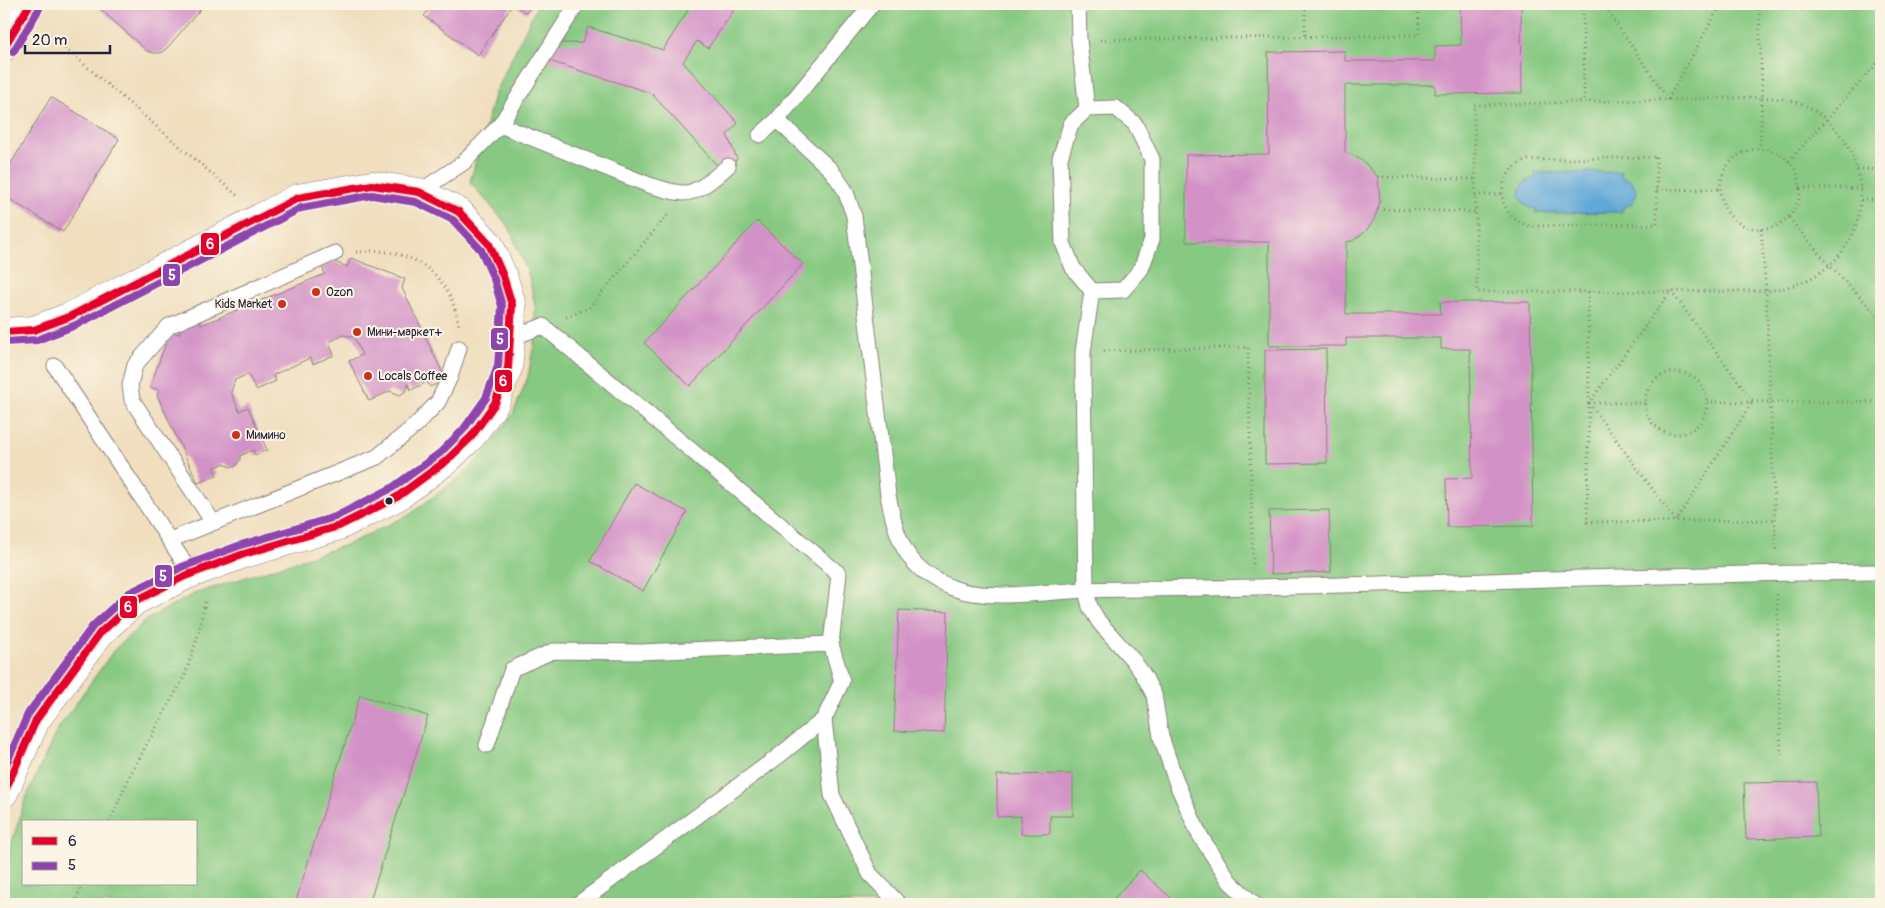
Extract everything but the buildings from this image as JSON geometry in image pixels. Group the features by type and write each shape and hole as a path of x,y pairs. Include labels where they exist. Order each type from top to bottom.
{"main road":[{"path":"4,47 30,4"},
{"path":"4,332 34,330 71,316 298,198 372,185 419,192 458,212 489,244 503,276 512,305 508,368 495,402 471,436 452,455 397,497 339,526 244,554 199,583 135,601 100,633 36,720 4,793"}],"lane":[{"path":"419,192 463,163 500,124 577,4"},
{"path":"760,135 777,120 872,4"},
{"path":"1078,4 1079,40 1087,109"},
{"path":"1092,291 1123,290 1141,269 1152,239 1152,159 1135,124 1116,108 1087,109 1070,124 1060,158 1063,243 1073,268 1092,291 1084,352 1086,590 1090,607 1099,622 1132,659 1143,674 1154,695 1161,737 1177,784 1199,834 1230,882 1254,904"},
{"path":"777,120 830,170 846,190 854,216 893,523 901,544 915,566 932,580 980,595 1086,590 1254,588 1777,573 1881,572"},
{"path":"500,124 649,185 686,193 707,184 728,166"},
{"path":"213,522 132,400 130,385 135,365 169,326 335,253"},
{"path":"511,338 543,326 839,574 831,644 842,681 824,719 780,755 578,904"},
{"path":"170,540 377,457 416,425 438,402 450,377 459,348"},
{"path":"55,366 199,583"},
{"path":"487,745 512,669 553,651 640,652 831,644"},
{"path":"824,719 832,795 870,874 899,904"}],"path":[{"path":"1305,4 1306,37"},
{"path":"1079,40 1419,35 1418,4"},
{"path":"1583,4 1584,102"},
{"path":"1603,4 1668,99"},
{"path":"1659,4 1672,4"},
{"path":"1668,99 1722,4"},
{"path":"1759,4 1762,97 1760,149"},
{"path":"44,30 245,202"},
{"path":"1789,161 1881,59"},
{"path":"1762,97 1781,98 1799,103 1816,112 1843,138 1853,155 1857,169 1861,188 1861,200 1854,229 1846,246 1829,265 1803,283 1766,291 1477,292 1474,105 1584,102 1762,97"},
{"path":"1760,149 1776,152 1789,161 1797,174 1800,188 1797,205 1789,218 1776,226 1761,229 1745,226 1732,218 1724,205 1720,189 1723,174 1732,161 1745,152 1760,149"},
{"path":"1656,157 1657,190 1657,224 1530,226 1512,217 1505,206 1502,194 1502,187 1507,175 1516,166 1528,160 1544,159 1656,157"},
{"path":"1857,169 1881,169"},
{"path":"1378,177 1475,179"},
{"path":"1800,188 1861,188"},
{"path":"1657,190 1720,189"},
{"path":"543,326 589,308 686,193"},
{"path":"1475,195 1502,194"},
{"path":"1861,200 1881,200"},
{"path":"1378,209 1476,212"},
{"path":"1789,218 1829,265 1881,319"},
{"path":"1761,229 1766,291 1775,520 1781,755"},
{"path":"335,253 379,251 407,257 423,264 441,280 457,313 460,330 459,348"},
{"path":"1671,291 1753,401"},
{"path":"1589,403 1671,291"},
{"path":"1588,292 1587,522 1775,520"},
{"path":"1084,352 1248,347 1254,588"},
{"path":"1675,372 1687,374 1697,380 1704,390 1707,402 1705,414 1698,424 1688,431 1676,434 1664,432 1654,425 1647,415 1644,403 1647,391 1653,381 1663,374 1675,372"},
{"path":"1676,520 1753,401"},
{"path":"1707,402 1881,402"},
{"path":"1589,403 1644,403"},
{"path":"1589,403 1676,520"},
{"path":"111,820 130,775 185,675 197,639 199,583"},
{"path":"75,904 81,886"}],"green space":[{"path":"538,4 1881,4 1881,904 4,904 4,868 25,800 57,730 114,650 146,620 194,594 346,545 409,515 460,477 486,451 513,414 528,377 535,338 535,306 529,276 509,227 470,182 495,92"}],"water":[{"path":"1621,172 1621,177 1632,181 1637,192 1633,203 1622,208 1622,212 1536,213 1536,209 1527,207 1520,197 1522,186 1529,180 1536,178 1535,173"}],"transit line":[{"name":"6","path":"4,47 30,4"},
{"name":"5","path":"13,52 39,9"},
{"name":"6","path":"4,332 34,330 71,316 298,198 372,185 419,192 459,212 489,244 503,276 512,305 508,368 495,403 471,437 446,461 397,497 339,526 244,554 185,576 135,601 100,633 36,720 4,793"},
{"name":"5","path":"4,769 28,714 93,626 129,593 182,567 241,545 335,517 392,488 440,453 463,430 486,398 498,366 502,306 494,279 481,250 453,220 416,202 372,195 301,208 76,325 37,340 5,342"}],"place":[{"name":"Ozon","path":"316,292"},
{"name":"Kids Market","path":"282,304"},
{"name":"Мини-маркет+","path":"357,332"},
{"name":"Locals Coffee","path":"368,376"},
{"name":"Мимино","path":"236,435"}]}
